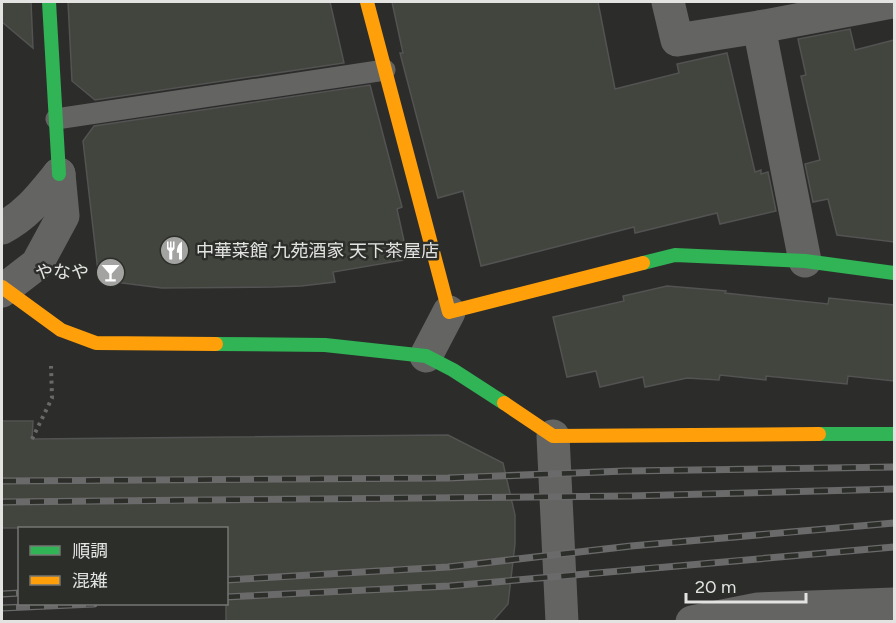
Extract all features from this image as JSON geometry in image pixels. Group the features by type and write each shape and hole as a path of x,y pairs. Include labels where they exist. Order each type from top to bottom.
{"street":[{"path":"49,2 63,216 37,264 2,289 61,330 96,343 325,345 426,356 453,370 554,436 894,434"},
{"path":"367,2 449,312 426,356"},
{"path":"668,2 677,40 892,2"},
{"path":"759,27 805,261"},
{"path":"2,228 16,221 36,203 59,174"},
{"path":"449,312 675,255 805,261 894,273"},
{"path":"554,436 562,621"},
{"path":"692,621 758,609 894,604"}],"lane":[{"path":"56,119 385,70"}],"path":[{"path":"32,439 52,398 51,359"}],"building":[{"path":"2,2 31,2 33,48 2,22"},
{"path":"68,2 330,2 344,63 95,100 72,81"},
{"path":"392,2 598,2 615,89 679,73 677,64 727,53 755,172 761,170 761,174 768,172 776,211 720,224 717,213 635,233 634,227 481,266 463,191 438,198 400,53 403,53"},
{"path":"850,29 855,50 894,40 894,242 837,235 828,199 813,202 805,164 820,160 801,76 806,75 798,39"},
{"path":"370,85 402,207 397,209 404,241 401,242 404,260 333,272 335,282 301,286 162,288 99,280 83,141 94,126"},
{"path":"667,286 828,304 829,298 894,305 894,381 848,376 847,384 766,376 766,380 720,375 719,380 687,378 645,387 643,377 600,387 596,371 567,377 553,317 624,301 623,296"},
{"path":"2,421 33,421 32,439 448,435 503,463 515,515 515,544 508,604 493,621 226,621 228,527 2,528"}],"railway":[{"path":"2,481 448,478 625,471 894,467"},
{"path":"2,502 629,496 894,489"},
{"path":"228,580 448,567 631,546 894,523"},
{"path":"228,597 449,586 894,547"},
{"path":"2,594 18,593"},
{"path":"2,608 71,605"}],"traffic: fast":[{"path":"49,2 59,174"},
{"path":"643,263 675,255 805,261 894,273"},
{"path":"216,344 325,345 426,356 453,370 504,403"},
{"path":"819,434 894,434"}],"traffic: slow":[{"path":"367,2 449,312 643,263"},
{"path":"2,287 61,330 96,343 216,344"},
{"path":"504,403 553,436 819,434"}],"place":[{"name":"中華菜館 九苑酒家 天下茶屋店","path":"175,251"},
{"name":"やなや","path":"110,272"}]}
